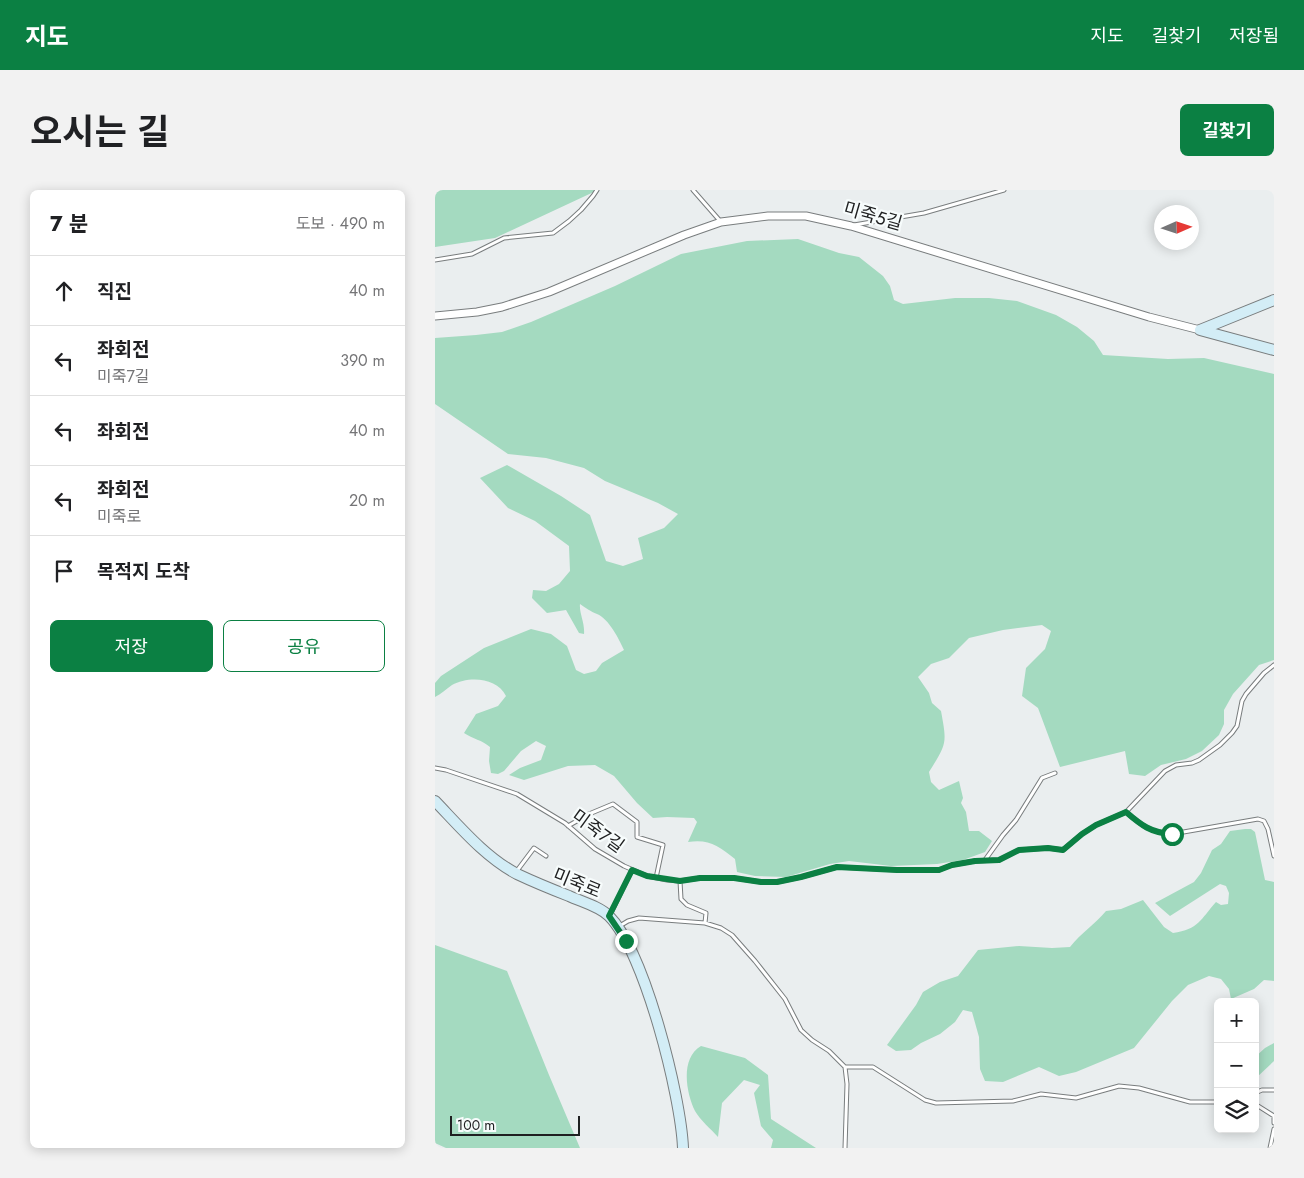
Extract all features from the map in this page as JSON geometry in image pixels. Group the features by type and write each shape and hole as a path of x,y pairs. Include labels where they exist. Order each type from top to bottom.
{"street":[{"name":"미죽5길","path":"435,316 477,312 503,307 549,292 684,235 721,222 767,216 806,216 851,226 1149,317 1274,350"},
{"path":"1200,330 1274,300"},
{"name":"미죽로","path":"435,801 477,844 501,864 541,885 599,908 618,927 637,964 660,1034 679,1111 683,1148"}],"lane":[{"path":"435,260 472,254 504,238 553,233 581,210 597,190"},
{"path":"693,190 721,222"},
{"path":"851,226 924,213 1005,190"},
{"path":"1274,665 1264,673 1246,694 1242,701 1237,726 1233,733 1199,760 1176,765 1165,770 1126,812 1149,830 1159,834 1172,834 1258,819 1264,821 1268,829 1274,856"},
{"name":"미죽7길","path":"435,768 447,770 517,794 568,826 595,849 632,870 655,878 680,881 700,878 734,878 777,882 837,867 939,870 952,865 999,860 1019,850 1048,848 1063,850 1096,825 1126,812"},
{"path":"985,860 1016,820 1042,778 1055,773"},
{"path":"568,826 589,814 613,804 637,822 637,837 663,846 655,878"},
{"path":"515,873 534,848 546,856"},
{"path":"609,916 632,870"},
{"path":"680,881 681,899 687,905 707,913 705,923"},
{"path":"618,927 628,921 639,918 705,923 721,928 732,935 785,999 801,1030 829,1051 845,1068 847,1084 845,1148"},
{"path":"845,1068 873,1067 925,1100 936,1103 1013,1101 1041,1094 1077,1098 1119,1086 1139,1088 1190,1102 1214,1102"},
{"path":"1259,1092 1274,1090"},
{"path":"1259,1107 1274,1116 1274,1123"},
{"path":"1270,1148 1274,1129"}],"green space":[{"path":"435,190 598,190 495,238 435,247"},
{"path":"798,239 839,253 859,257 883,276 890,286 894,300 903,304 955,298 989,298 1017,301 1056,315 1077,327 1094,341 1103,355 1168,359 1204,358 1274,374 1274,660 1259,665 1233,694 1224,710 1224,724 1219,735 1202,751 1186,759 1161,765 1145,776 1129,774 1125,751 1060,767 1038,708 1022,696 1026,668 1045,649 1051,631 1042,625 1003,630 969,638 949,658 931,664 918,677 929,693 932,703 941,711 945,737 942,749 929,772 931,782 939,790 959,781 963,798 961,803 966,812 969,831 979,831 992,841 985,852 963,860 937,864 891,866 849,861 830,864 786,877 755,876 737,872 735,859 713,844 696,841 688,842 697,822 694,818 653,818 637,803 614,776 595,765 568,766 524,780 509,775 520,768 541,760 546,746 536,741 521,751 504,771 498,774 491,773 489,761 490,747 464,733 476,714 498,706 506,696 496,685 489,682 466,680 452,685 435,697 435,683 441,676 484,648 531,629 551,634 567,646 576,670 584,674 596,671 602,663 624,650 606,620 580,604 584,634 579,633 566,610 547,613 532,598 533,590 546,591 559,584 570,571 569,546 535,521 508,508 480,478 507,465 561,496 590,515 606,561 623,566 643,559 638,538 664,528 678,514 658,503 605,481 584,468 546,458 508,454 435,404 435,338 502,332 531,322 615,286 681,254 747,241"},
{"path":"1251,829 1255,832 1265,880 1274,882 1274,981 1264,980 1254,989 1233,998 1231,998 1229,989 1221,979 1209,976 1188,985 1172,1001 1134,1048 1076,1072 1059,1076 1039,1067 1003,1082 985,1081 980,1069 979,1037 972,1012 963,1010 955,1022 940,1034 911,1050 896,1051 887,1045 916,1005 923,992 940,982 958,976 978,950 1019,946 1070,947 1106,911 1121,909 1143,900 1164,927 1173,933 1194,926 1216,902 1221,905 1228,904 1229,893 1226,886 1220,884 1170,916 1155,903 1194,882 1201,873 1212,850 1221,844 1230,831"},
{"path":"435,945 507,971 580,1148 446,1148 435,1143"},
{"path":"1274,1043 1274,1061 1259,1075 1259,1053"},
{"path":"701,1046 745,1058 768,1075 771,1119 816,1148 771,1148 773,1140 761,1126 754,1093 760,1085 744,1080 722,1103 718,1137 695,1111 687,1086 687,1067 694,1052"}],"route":[{"path":"626,941 609,916 632,870 647,876 667,880 734,878 777,882 837,867 939,870 952,865 975,861 999,860 1019,850 1048,848 1063,850 1096,825 1126,812 1149,830 1159,834 1172,834"}]}
